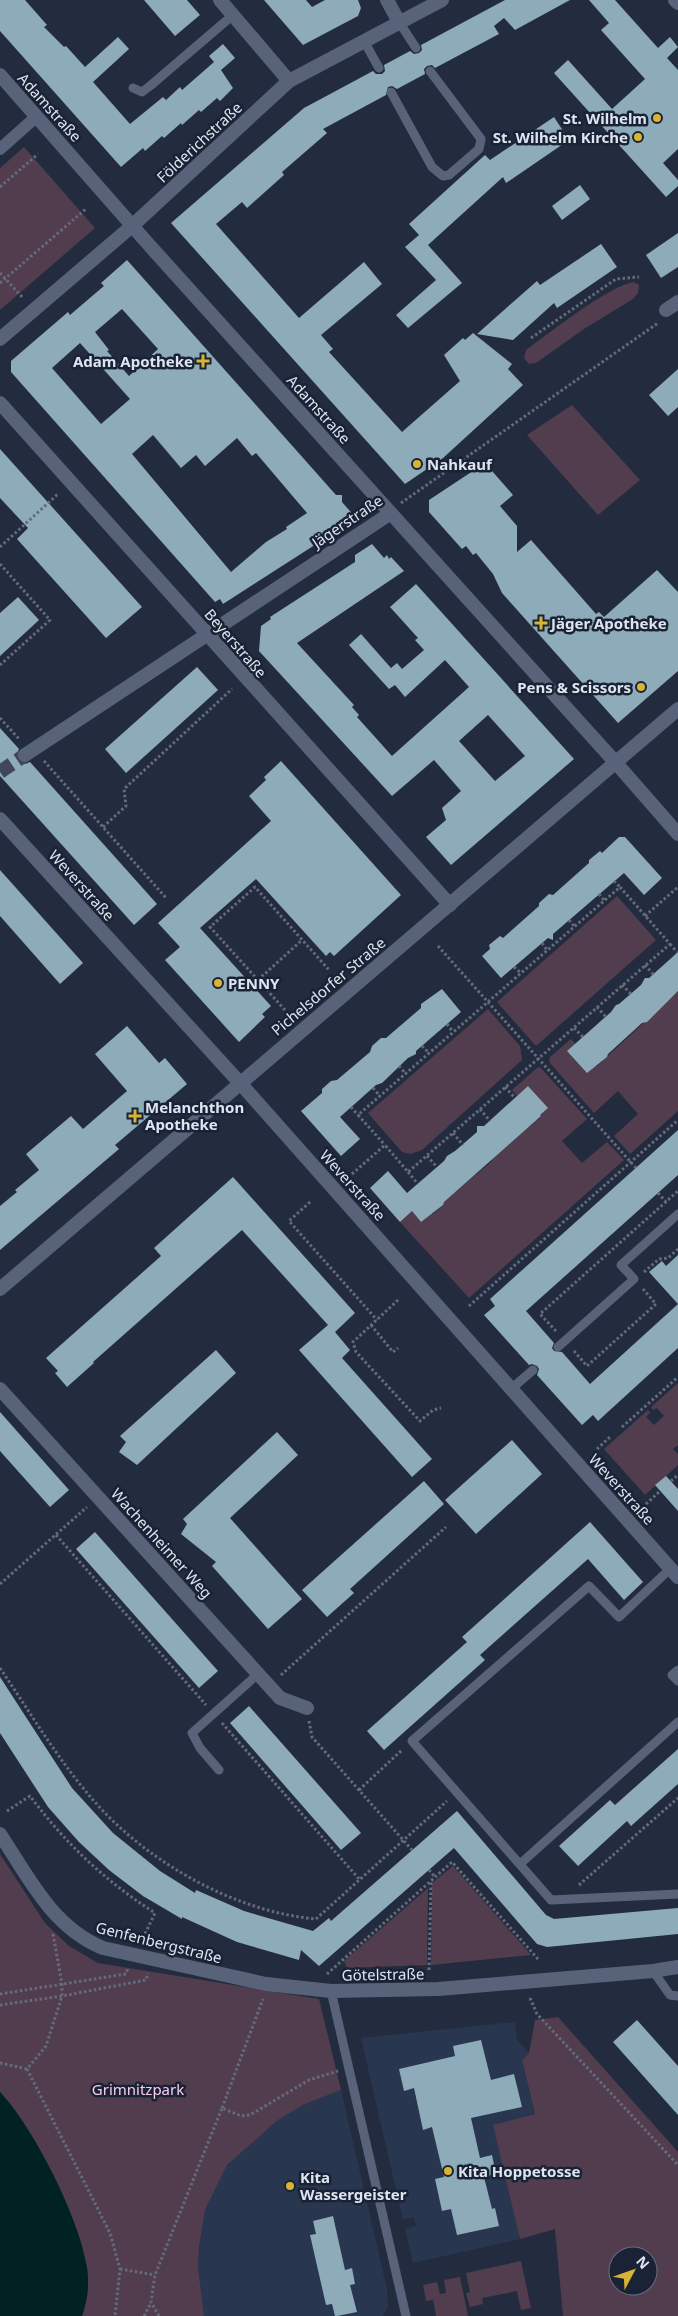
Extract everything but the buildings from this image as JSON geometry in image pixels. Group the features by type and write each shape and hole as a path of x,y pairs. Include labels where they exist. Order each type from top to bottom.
{"street":[{"path":"220,0 289,81"},
{"path":"387,0 400,22"},
{"name":"Földerichstraße","path":"0,339 132,226 289,81 442,0"},
{"path":"675,0 678,4"},
{"name":"Adamstraße","path":"0,75 132,226 678,834"},
{"path":"0,149 37,116"},
{"path":"666,310 678,302"},
{"name":"Beyerstraße","path":"0,403 450,904"},
{"name":"Jägerstraße","path":"23,749 207,634 390,513"},
{"name":"Pichelsdorfer Straße","path":"0,1289 678,708"},
{"name":"Weverstraße","path":"0,819 240,1083 674,1572"},
{"name":"Wachenheimer Weg","path":"0,1389 280,1698 307,1708"},
{"name":"Genfenbergstraße","path":"0,1834 52,1912 86,1941 116,1951 266,1984 331,1991"},
{"name":"Götelstraße","path":"331,1991 438,1989 653,1971 678,1967"}],"lane":[{"path":"133,88 142,92 232,15"},
{"path":"400,22 416,48"},
{"path":"364,41 379,68"},
{"path":"392,92 432,167 443,176 449,175 480,149 481,139 430,71"},
{"path":"558,1347 634,1280 621,1265 678,1214"},
{"path":"511,1389 533,1370"},
{"path":"674,1572 618,1617 589,1586 412,1741 551,1900 678,1894"},
{"path":"678,1670 672,1675 678,1681"},
{"path":"219,1770 200,1748 192,1734 258,1674"},
{"path":"520,1864 678,1722"},
{"path":"653,1971 670,1995 678,1996"},
{"name":"Götelstraße","path":"331,1991 406,2316"}],"path":[{"path":"0,187 38,154"},
{"path":"0,284 86,208"},
{"path":"0,273 22,298"},
{"path":"531,338 616,279 639,277"},
{"name":"Jägerstraße","path":"390,513 408,498 659,323 666,310"},
{"path":"0,547 58,494"},
{"path":"0,564 50,620 0,665"},
{"path":"103,827 126,806 124,789 232,690"},
{"path":"0,718 23,749"},
{"path":"42,758 167,899"},
{"path":"614,881 677,952"},
{"path":"285,1010 210,927 255,887 330,971"},
{"path":"358,1115 620,887"},
{"path":"645,916 678,887"},
{"path":"599,894 604,900"},
{"path":"569,920 574,926"},
{"path":"258,980 302,940"},
{"path":"542,943 547,950"},
{"path":"408,1172 670,944"},
{"path":"438,946 636,1168"},
{"path":"646,965 653,974"},
{"path":"514,967 520,973"},
{"path":"622,985 630,994"},
{"path":"597,1007 606,1017"},
{"path":"447,1024 453,1032"},
{"path":"574,1028 582,1038"},
{"path":"422,1046 429,1053"},
{"path":"399,1066 406,1074"},
{"path":"506,1087 515,1098"},
{"path":"373,1088 380,1096"},
{"path":"351,1107 418,1184"},
{"path":"480,1109 490,1121"},
{"path":"470,1306 678,1120"},
{"path":"453,1133 463,1144"},
{"path":"352,1174 385,1145"},
{"path":"427,1156 437,1168"},
{"path":"310,1202 289,1221 376,1320"},
{"path":"641,1275 659,1259 668,1258 678,1249"},
{"path":"398,1300 353,1342 356,1352 420,1421 433,1410 441,1408"},
{"path":"371,1325 392,1352 398,1348"},
{"path":"622,1427 678,1376"},
{"path":"597,1449 611,1436"},
{"path":"671,1481 678,1475"},
{"path":"646,1504 660,1491"},
{"path":"0,1577 2,1582 88,1507"},
{"path":"278,1677 446,1527"},
{"path":"0,1668 82,1785 112,1820 135,1841 180,1871 216,1891 290,1917 316,1920 457,1792"},
{"path":"307,1708 312,1737 412,1850"},
{"path":"358,1790 412,1741"},
{"path":"7,1811 30,1796 58,1833 87,1863 122,1892 155,1914 142,1940"},
{"path":"563,1900 678,1798"},
{"path":"327,1974 452,1862 538,1959"},
{"path":"429,1870 435,1877"},
{"path":"429,1970 430,1882"},
{"path":"27,2069 46,2046 62,1996 62,1984 53,1934"},
{"path":"0,1994 126,1974 130,1965"},
{"path":"0,2005 62,1996 146,1980 148,1970"},
{"path":"524,1982 537,2014 678,2165"},
{"path":"144,2316 151,2302 155,2276 222,2108 264,1997 266,1984"},
{"path":"0,2063 27,2069"},
{"path":"222,2108 241,2116 250,2115 309,2080 348,2067"},
{"path":"27,2069 96,2202 110,2233 120,2269 115,2316"},
{"path":"120,2269 155,2276"},
{"path":"151,2302 159,2316"}],"shaded area":[{"name":"Kita Hoppetosse","path":"515,2022 517,2040 529,2053 522,2061 535,2114 494,2125 520,2239 413,2263 405,2229 416,2226 414,2217 403,2220 361,2038"},
{"name":"Kita Wassergeister","path":"341,2090 387,2289 388,2306 383,2316 204,2316 198,2267 199,2247 205,2210 227,2165 278,2120 305,2104"},
{"path":"0,2092 13,2107 40,2149 74,2221 88,2276 87,2297 82,2316 0,2316"}],"green space":[{"path":"24,147 95,228 0,310 0,168"},
{"path":"634,282 639,285 638,293 633,299 584,329 536,363 529,364 524,358 526,350 579,311 623,285"},
{"path":"572,405 640,480 598,515 527,435"},
{"path":"617,896 656,940 536,1046 497,1002"},
{"path":"678,991 678,1111 630,1154 614,1136 638,1114 618,1091 594,1113 550,1063 549,1058 571,1039 594,1066 597,1066"},
{"path":"488,1009 520,1046 522,1060 422,1150 410,1154 402,1152 368,1113"},
{"path":"540,1067 587,1119 562,1141 582,1163 607,1142 624,1160 469,1298 400,1222 412,1211 421,1222 430,1214 433,1214 443,1205 443,1202 491,1162 528,1126 541,1117 540,1115 547,1108 528,1086 517,1096 512,1090"},
{"path":"678,1383 678,1445 673,1449 678,1454 678,1465 645,1495 604,1449 648,1410 650,1413 646,1417 654,1425 664,1416 657,1408 653,1410 651,1407"},
{"name":"Grimnitzpark","path":"0,1854 45,1923 69,1946 98,1963 319,1999 341,2090 305,2104 278,2120 227,2165 205,2210 199,2247 198,2267 204,2316 82,2316 87,2297 88,2276 74,2221 40,2149 13,2107 0,2092"},
{"path":"453,1866 531,1955 431,1965 432,1883"},
{"path":"428,1888 427,1965 347,1968 344,1961"},
{"path":"558,2017 678,2152 678,2316 563,2316 555,2229 520,2239 493,2125 535,2114 522,2060 529,2053 535,2020"},
{"path":"521,2261 531,2308 521,2310 517,2291 482,2298 483,2304 470,2307 466,2293 470,2292 466,2273"},
{"path":"460,2277 468,2316 436,2316 433,2300 426,2301 423,2285 437,2282 440,2294 446,2293 444,2280"}],"tunnel":[{"path":"0,772 25,755"}],"place":[{"name":"St. Wilhelm","path":"657,118"},
{"name":"St. Wilhelm Kirche","path":"638,137"},
{"name":"Adam Apotheke","path":"203,361"},
{"name":"Nahkauf","path":"417,464"},
{"name":"Jäger Apotheke","path":"541,623"},
{"name":"Pens & Scissors","path":"641,687"},
{"name":"PENNY","path":"218,983"},
{"name":"Melanchthon Apotheke","path":"135,1116"},
{"name":"Kita Hoppetosse","path":"448,2171"},
{"name":"Kita Wassergeister","path":"290,2186"}]}
